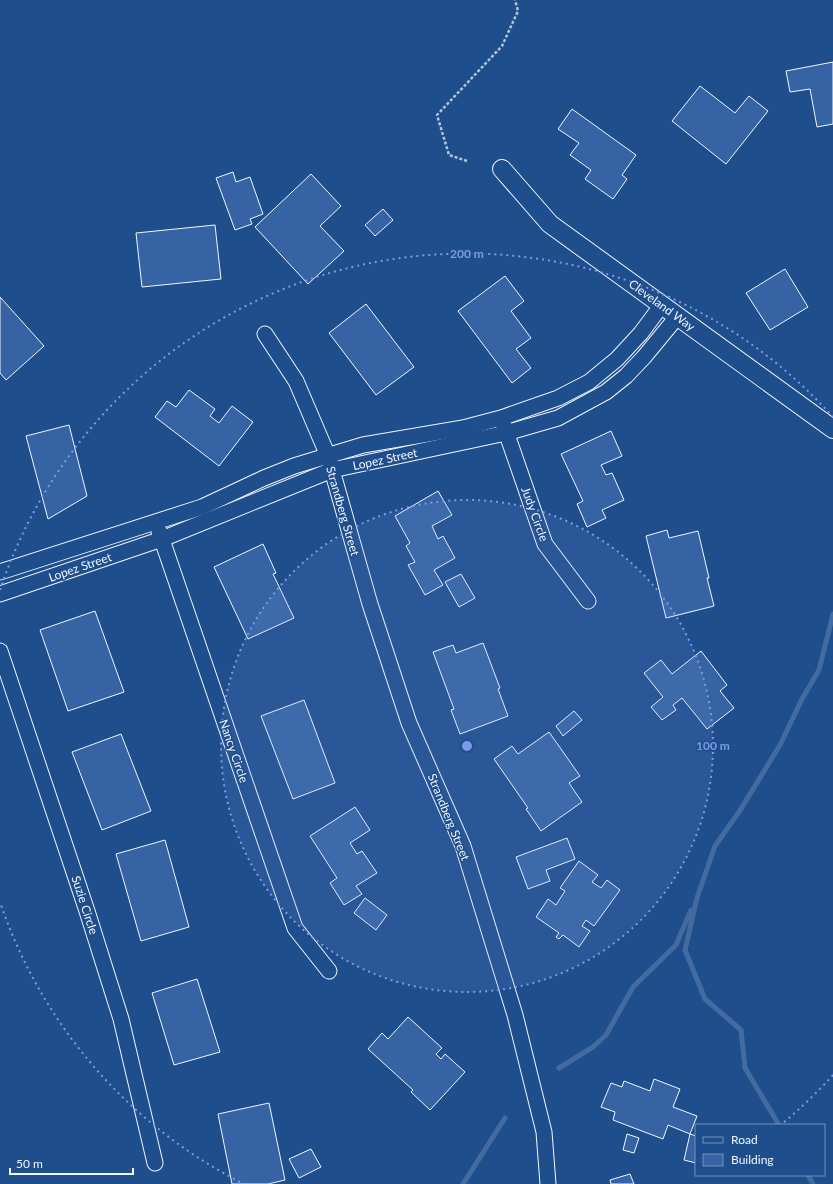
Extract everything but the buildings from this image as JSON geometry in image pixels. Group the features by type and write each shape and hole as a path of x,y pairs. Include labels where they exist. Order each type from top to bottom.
{"street":[{"name":"Cleveland Way","path":"502,169 550,224 661,306 833,429"},
{"name":"Lopez Street","path":"0,572 202,506 264,478 363,445 463,428 501,418 558,398 589,382 616,359 641,333 661,306"},
{"name":"Lopez Street","path":"0,594 162,539 332,470 506,433 558,418 606,392 626,376 677,317"},
{"name":"Strandberg Street","path":"265,334 296,381 328,456 370,604 406,715 463,846 515,1016 544,1132 548,1184"},
{"name":"Judy Circle","path":"501,418 545,544 588,601"},
{"name":"Nancy Circle","path":"156,522 295,928 329,971"},
{"name":"Suzie Circle","path":"0,651 87,911 121,1019 155,1163"}],"path":[{"path":"467,161 449,155 437,115 502,46 518,11 515,0"}],"waterway":[{"path":"778,1124 745,1068 741,1030 705,999 685,950 697,898 715,846 739,812 780,745 802,699 819,670 833,614"},
{"path":"559,1068 593,1047 606,1035 633,987 676,945 691,910"},
{"path":"463,1184 505,1118"},
{"path":"809,1176 813,1184"}]}
